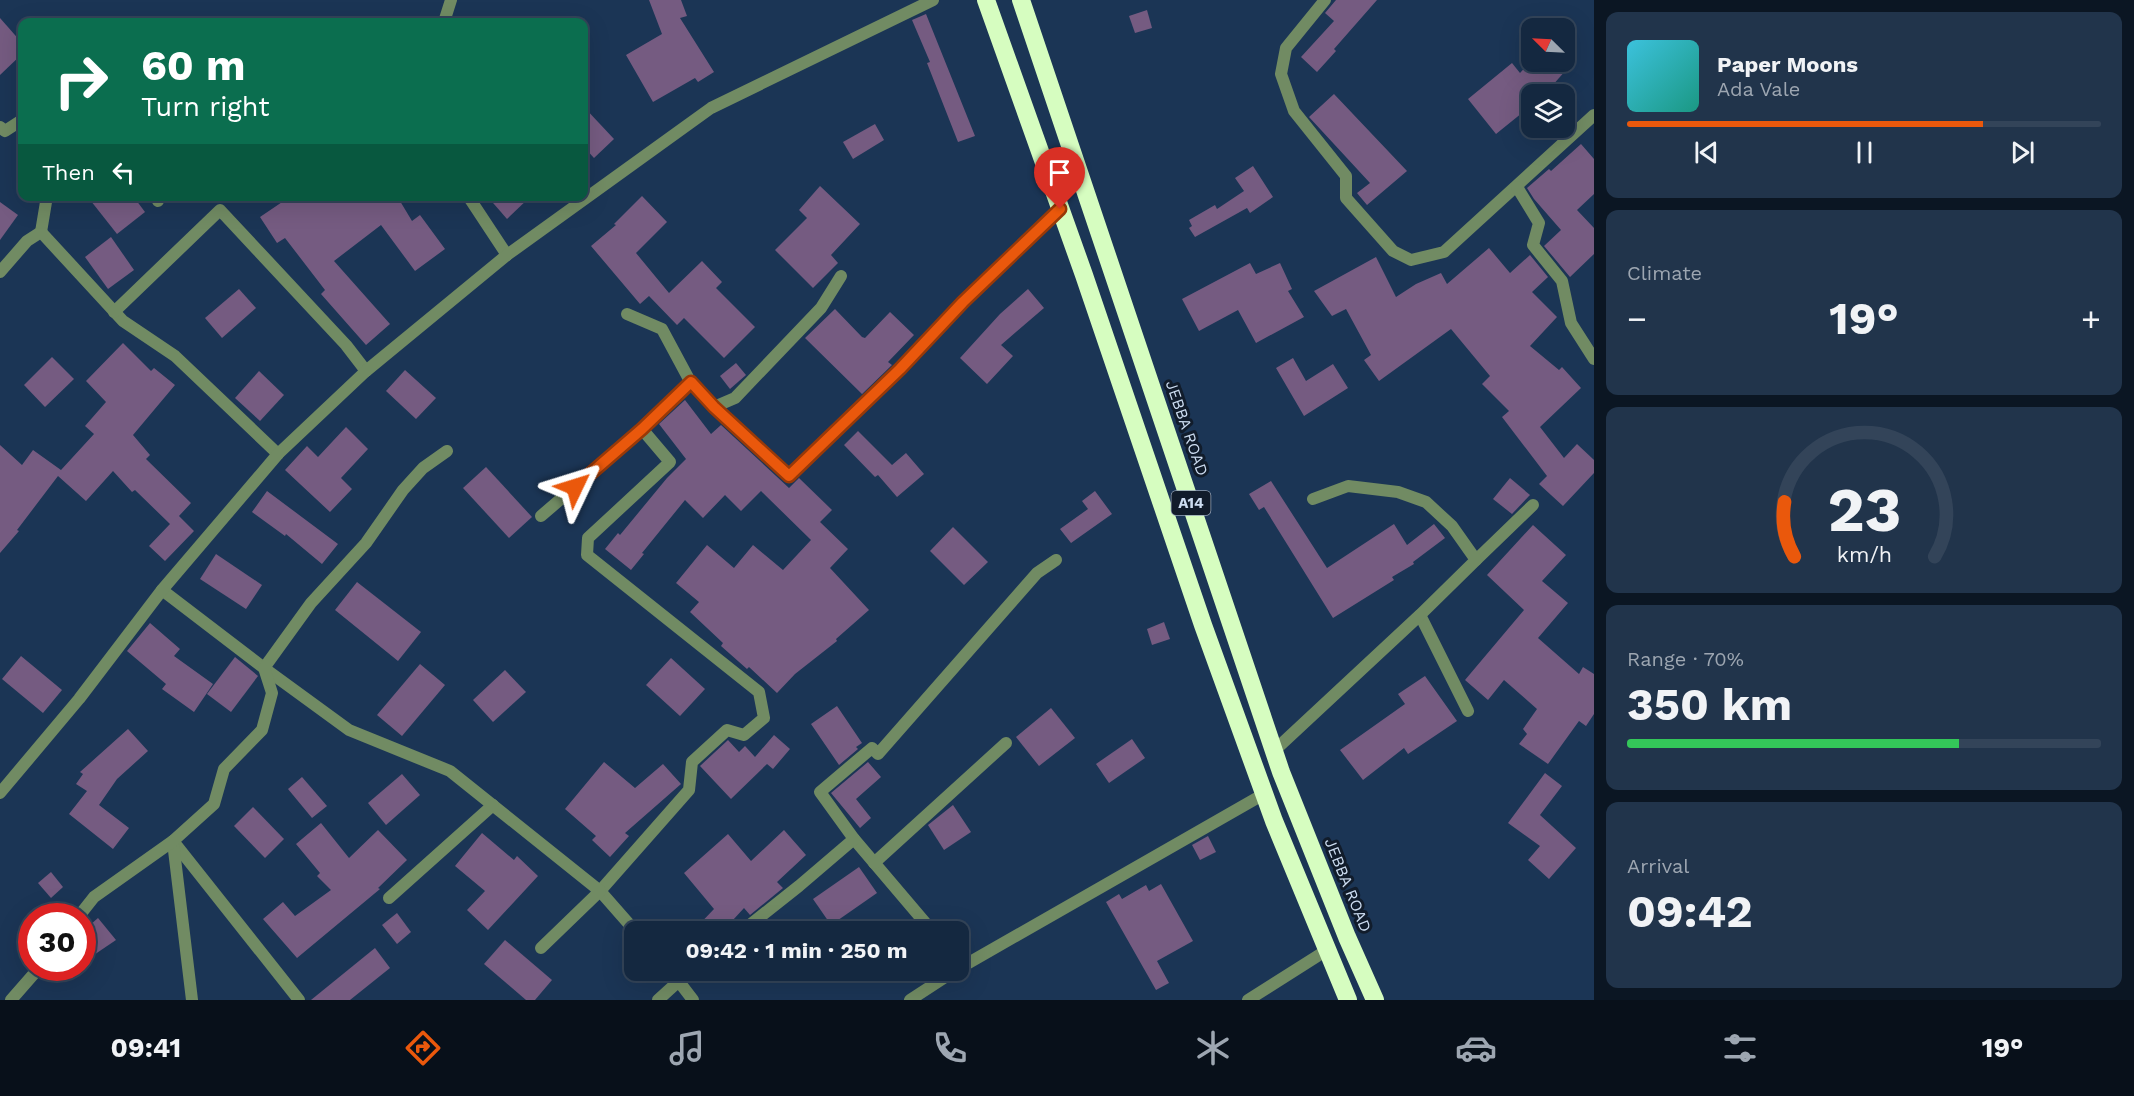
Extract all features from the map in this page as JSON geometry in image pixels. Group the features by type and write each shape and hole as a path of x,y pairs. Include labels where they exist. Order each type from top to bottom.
{"highway":[{"path":"986,0 1179,559 1264,794 1348,1000"},
{"name":"JEBBA ROAD","path":"1021,0 1285,783 1375,1000"}],"street":[{"path":"445,18 451,0"},
{"path":"588,197 711,108 933,0"},
{"path":"1324,0 1286,48 1281,74 1294,111 1346,176 1346,198 1393,251 1411,260 1444,252 1594,115"},
{"path":"0,127 5,131 18,123"},
{"path":"1517,187 1539,223 1533,245 1562,280 1571,323 1594,358"},
{"path":"0,272 27,241 40,231 46,201"},
{"path":"471,201 507,255"},
{"path":"0,793 79,699 162,590 278,454 366,371 507,255 582,201"},
{"path":"627,314 662,329 691,382 714,407 789,476 900,369 963,302 1060,209"},
{"path":"114,312 220,210 346,345 366,371"},
{"path":"40,231 123,321 175,356 278,454"},
{"path":"714,407 735,398 821,308 842,276"},
{"path":"542,516 642,429 691,382"},
{"path":"541,948 600,891 689,790 692,762 727,730 744,735 764,718 759,692 587,555 588,538 670,462 642,429"},
{"path":"264,668 311,603 366,543 403,490 423,468 447,451"},
{"path":"1313,499 1348,486 1398,492 1426,502 1452,526 1476,560"},
{"path":"1275,750 1420,615 1533,505"},
{"path":"924,921 854,839 820,792 872,748 878,754 1037,573 1056,560"},
{"path":"162,590 350,730 450,771 600,891 626,921"},
{"path":"1420,615 1468,711"},
{"path":"89,903 94,897 173,841 214,804 224,769 262,730 272,693 264,668"},
{"path":"874,863 1006,743"},
{"path":"969,961 1264,794"},
{"path":"389,898 493,805"},
{"path":"755,921 854,839"},
{"path":"173,841 296,999"},
{"path":"173,841 192,1000"},
{"path":"1248,1000 1327,950"},
{"path":"11,1000 28,981"},
{"path":"658,1000 670,981"},
{"path":"679,981 693,1000"},
{"path":"910,1000 938,981"}],"building":[{"path":"649,0 681,0 687,16 680,18 714,72 698,82 695,78 653,102 626,55 662,34"},
{"path":"1336,0 1377,0 1317,72 1301,57 1334,21 1325,13"},
{"path":"1147,10 1152,28 1135,33 1129,16"},
{"path":"926,14 975,136 958,142 927,63 930,62 912,20"},
{"path":"0,18 18,38 18,58 0,75"},
{"path":"1512,63 1520,73 1564,72 1554,84 1521,84 1521,114 1496,134 1468,99"},
{"path":"1334,94 1407,171 1367,205 1357,193 1370,183 1309,117"},
{"path":"588,111 614,139 594,158 588,151"},
{"path":"875,124 884,140 853,159 843,142"},
{"path":"1581,144 1594,159 1594,194 1577,210 1594,228 1594,254 1570,277 1544,246 1561,230 1527,188 1549,169 1551,171"},
{"path":"1253,166 1273,197 1250,213 1247,208 1195,237 1189,228 1192,226 1189,220 1215,205 1217,209 1244,191 1235,178"},
{"path":"820,186 860,224 831,255 838,263 813,288 775,250 807,218 799,210"},
{"path":"642,196 667,222 636,253 669,293 702,261 722,282 716,288 755,327 724,358 684,318 677,325 649,296 640,304 591,246 616,225 614,224"},
{"path":"91,201 137,201 145,212 117,234"},
{"path":"284,201 400,201 412,221 420,215 445,249 415,271 381,225 334,261 390,324 366,345 321,294 325,290 285,238 277,243 260,217"},
{"path":"491,201 526,201 507,219"},
{"path":"0,202 18,215 0,240"},
{"path":"111,237 134,270 108,289 85,257"},
{"path":"1489,248 1510,273 1530,255 1548,277 1532,292 1557,317 1530,346 1559,370 1562,367 1581,388 1540,427 1564,458 1577,444 1594,460 1594,473 1563,506 1539,484 1547,476 1502,417 1509,411 1482,384 1490,376 1451,329 1379,381 1364,360 1371,355 1346,309 1332,316 1314,291 1376,257 1396,297 1416,284 1441,273 1447,284"},
{"path":"1250,263 1256,274 1280,263 1292,289 1288,291 1304,317 1256,343 1238,310 1199,331 1182,299"},
{"path":"239,289 256,308 222,338 205,318"},
{"path":"1028,289 1044,308 1001,345 1013,356 987,384 960,358 1000,314"},
{"path":"835,309 865,338 890,312 914,335 888,362 892,365 862,394 805,338"},
{"path":"123,343 151,371 154,368 175,385 133,435 150,455 146,459 191,503 179,516 194,531 165,561 149,546 170,524 135,490 132,492 113,471 86,501 58,476 17,530 19,531 0,553 0,445 22,465 33,450 61,470 94,434 85,426 106,402 86,381"},
{"path":"52,357 74,379 45,407 24,385"},
{"path":"1293,358 1306,381 1333,364 1348,388 1304,416 1276,368"},
{"path":"736,363 746,375 730,389 720,376"},
{"path":"405,370 436,398 416,419 386,391"},
{"path":"259,371 284,395 260,421 235,398"},
{"path":"685,400 711,434 721,425 789,488 799,478 832,510 820,522 848,549 830,568 869,610 836,639 837,641 795,674 777,693 749,667 747,669 721,646 723,643 690,612 699,602 676,583 707,545 734,568 753,545 783,570 811,540 761,491 741,511 725,495 703,518 685,500 631,570 605,549 686,459 659,424"},
{"path":"346,427 368,449 341,478 352,489 330,512 285,470 307,446 318,457"},
{"path":"858,431 892,465 906,453 924,474 897,497 878,475 875,477 844,445"},
{"path":"486,467 532,517 509,538 463,488"},
{"path":"1510,478 1530,495 1512,514 1493,499"},
{"path":"1271,481 1327,568 1394,524 1407,545 1434,524 1445,538 1413,562 1414,564 1392,577 1394,580 1333,618 1264,507 1259,510 1249,494"},
{"path":"267,491 338,544 322,564 286,534 285,536 252,512"},
{"path":"1095,491 1112,514 1071,543 1060,529 1088,509 1082,501"},
{"path":"1533,525 1566,555 1542,581 1568,603 1538,638 1579,674 1583,667 1594,674 1594,714 1586,726 1579,721 1548,764 1519,744 1527,734 1523,729 1537,709 1504,680 1488,700 1465,680 1524,610 1487,575"},
{"path":"953,527 988,562 964,585 930,551"},
{"path":"216,554 262,585 246,609 200,579"},
{"path":"357,582 421,632 398,661 335,610"},
{"path":"1164,622 1170,639 1152,645 1147,629"},
{"path":"150,623 180,649 174,656 213,684 194,712 162,689 166,684 127,651"},
{"path":"21,656 62,690 43,713 2,679"},
{"path":"235,657 258,676 231,712 207,694"},
{"path":"671,658 705,689 680,716 646,685"},
{"path":"420,664 445,685 402,736 377,715"},
{"path":"505,670 526,692 493,722 473,700"},
{"path":"1425,676 1457,721 1408,754 1404,748 1363,780 1340,750 1405,704 1398,694"},
{"path":"837,706 862,743 839,765 811,724"},
{"path":"1051,708 1075,738 1039,766 1016,737"},
{"path":"128,729 148,751 117,779 99,805 129,828 113,849 69,814 87,791 76,784 83,774 80,772"},
{"path":"774,735 790,749 773,769 767,764 731,799 700,766 728,740 739,752 745,746 755,757"},
{"path":"1132,739 1145,758 1109,783 1096,764"},
{"path":"604,762 635,788 663,764 681,784 625,833 629,836 610,857 592,840 596,836 565,809"},
{"path":"868,762 881,777 856,799 871,818 860,828 831,793"},
{"path":"1545,773 1562,786 1540,815 1576,848 1549,879 1528,860 1540,846 1508,823"},
{"path":"402,774 420,795 386,825 368,803"},
{"path":"302,777 327,806 312,818 288,789"},
{"path":"953,805 971,832 944,850 928,825"},
{"path":"253,807 284,839 265,858 234,826"},
{"path":"321,823 349,858 378,830 407,860 378,888 380,889 297,958 263,919 283,902 295,916 331,890 317,876 320,873 296,844"},
{"path":"784,830 806,855 777,882 783,888 750,915 744,908 732,921 703,921 714,909 684,873 728,834 751,861"},
{"path":"482,833 514,860 517,856 538,876 488,930 467,910 485,891 455,866"},
{"path":"1208,836 1216,852 1200,860 1192,845"},
{"path":"859,867 877,893 837,921 828,921 813,899"},
{"path":"51,872 63,887 51,898 38,883"},
{"path":"1161,884 1193,941 1157,961 1169,983 1156,990 1106,902 1119,894 1122,899 1146,885 1149,891"},
{"path":"397,913 411,932 397,944 382,925"},
{"path":"98,918 116,940 96,954 96,920"},
{"path":"505,940 552,980 535,1000 526,1000 484,964"},
{"path":"375,948 390,968 350,1000 311,1000"}],"route":[{"path":"575,487 642,429 691,382 714,407 789,476 900,369 963,302 1060,209"}]}
